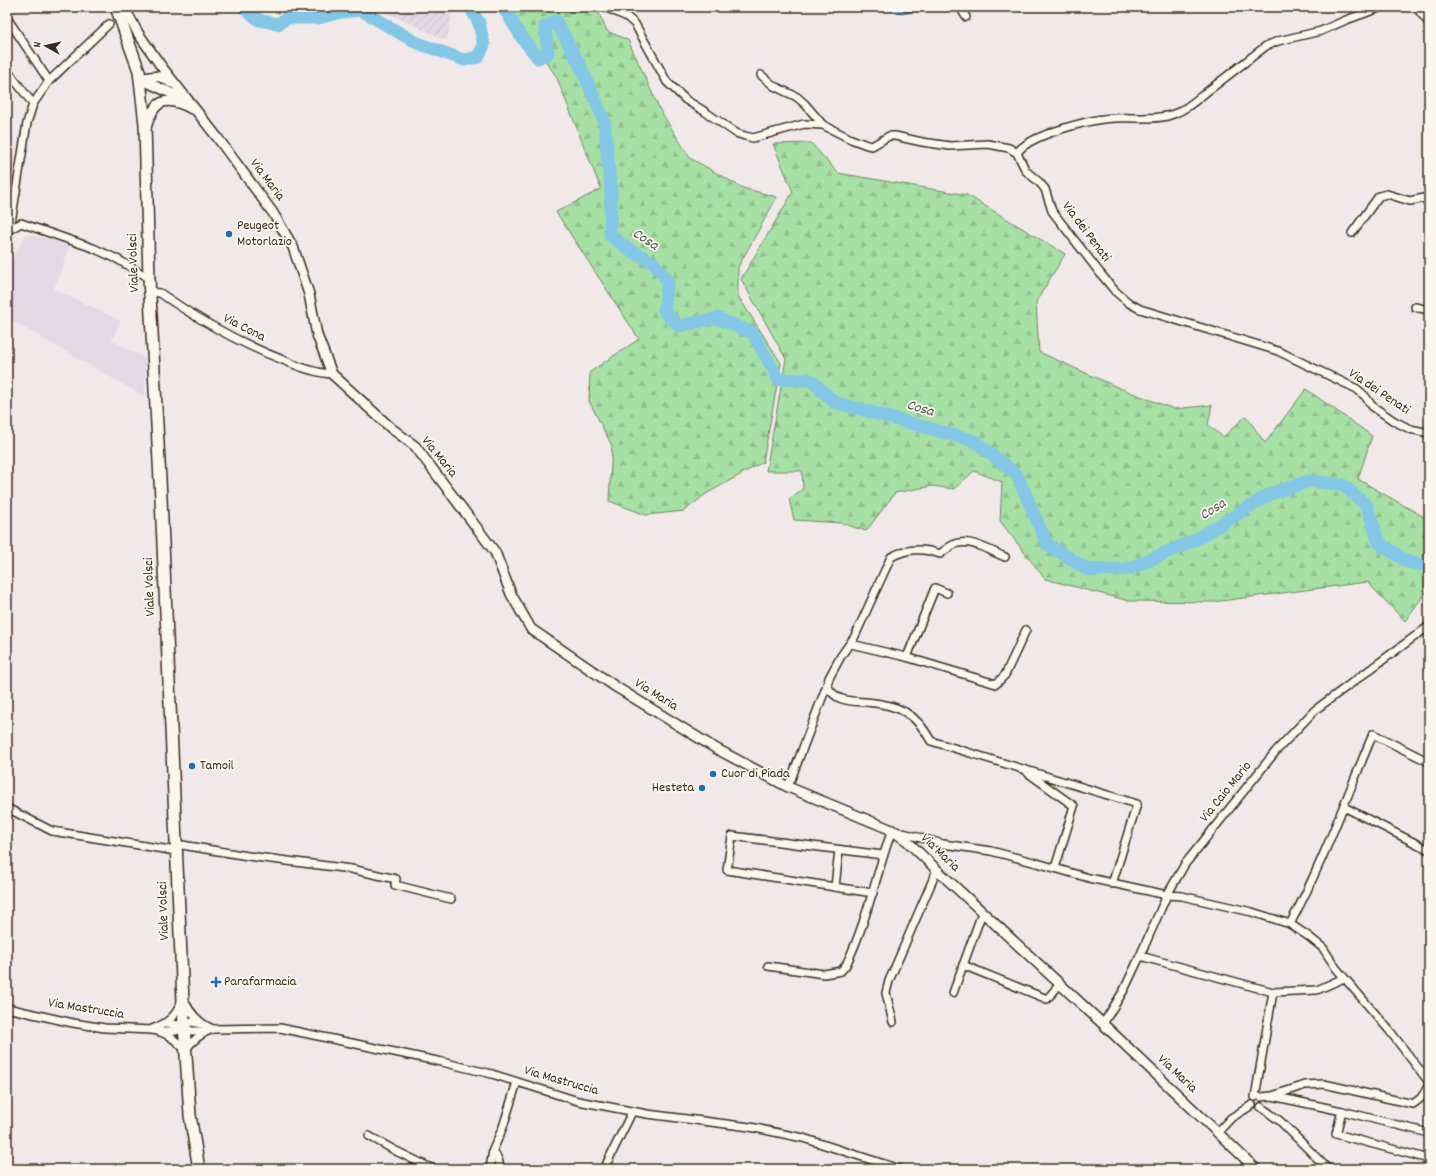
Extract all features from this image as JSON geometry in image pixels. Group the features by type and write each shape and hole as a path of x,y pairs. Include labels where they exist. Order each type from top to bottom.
{"main road":[{"name":"Viale Volsci","path":"116,7 139,70 145,132 149,278 161,498 182,997 190,1115 199,1169"}],"street":[{"path":"124,7 152,54 195,110"},
{"path":"605,7 627,17 635,24 667,82 686,100 736,133 753,138 804,124 823,126 852,140 872,146 889,136 895,136 950,146 988,144 1009,148 1017,153 1022,147 1039,137 1072,126 1115,118 1153,118 1168,116 1185,108 1266,46 1293,37 1322,31 1346,20 1382,7"},
{"path":"960,7 966,17"},
{"path":"1416,7 1429,23"},
{"path":"7,18 49,81"},
{"path":"9,231 27,123 33,104 49,81 109,24"},
{"path":"7,70 33,104"},
{"path":"761,75 774,86 797,97 805,104 823,126"},
{"path":"140,79 153,76 161,77 180,91"},
{"path":"140,79 173,94 195,110"},
{"path":"145,132 152,110 161,102 167,100 175,101 195,110"},
{"name":"Via Maria","path":"195,110 217,137 273,213 293,247 309,294 317,335 332,374 391,428 415,446 495,552 511,594 531,629 616,687 685,730 788,787 892,830 907,841 1256,1169"},
{"name":"Via dei Penati","path":"1017,153 1026,171 1045,189 1052,211 1115,291 1129,303 1140,309 1278,351 1357,389 1365,396 1372,406 1394,421 1410,428 1429,433"},
{"path":"1352,233 1379,196 1387,194 1410,201 1424,198 1429,204"},
{"path":"9,231 21,223 93,248 118,259 149,278"},
{"name":"Via Cona","path":"150,292 160,293 210,325 244,344 321,374 332,374"},
{"path":"1414,307 1429,310"},
{"path":"788,787 829,678 841,656 851,644 891,556 905,551 916,550 928,550 940,554 954,544 964,542 976,545 1005,557"},
{"path":"907,657 935,588 947,592"},
{"name":"Via Caio Mario","path":"1103,1024 1124,990 1167,895 1185,864 1281,746 1315,710 1429,626"},
{"path":"851,644 907,657 996,684 1005,675 1026,630"},
{"path":"827,685 831,692 839,698 850,702 879,704 894,707 906,712 926,732 931,741 1137,804 1112,884"},
{"path":"1290,924 1317,871 1373,734 1429,762"},
{"path":"1023,769 1074,806 1055,868"},
{"path":"1344,807 1429,850"},
{"path":"7,808 52,831 176,848 351,868 396,879 395,885 451,899"},
{"path":"768,966 824,974 841,971 850,957 873,893 883,855 892,830 943,844 991,851 1112,884 1145,889 1167,895 1182,896 1252,912 1290,924 1323,948 1344,978 1389,1030 1429,1082"},
{"path":"873,893 727,870 732,836 883,855"},
{"path":"835,887 839,850"},
{"path":"893,1022 886,993 889,981 937,870"},
{"path":"953,993 982,913"},
{"path":"1140,956 1273,992 1317,990 1344,978"},
{"path":"963,965 1047,999 1060,984"},
{"path":"1261,1107 1263,1103 1258,1097 1273,992"},
{"path":"152,1030 166,1024 177,1011 182,997"},
{"path":"163,1032 176,1040 185,1050 195,1038 209,1030 191,1012 182,997"},
{"name":"Via Mastruccia","path":"7,1008 72,1023 105,1028 152,1030 163,1032"},
{"path":"163,1032 176,1031 192,1022 202,1024"},
{"path":"166,1024 184,1026"},
{"name":"Via Mastruccia","path":"184,1026 192,1031 280,1028 492,1074 578,1101 632,1112 750,1126 803,1138 900,1169"},
{"path":"490,1169 493,1150 503,1126 517,1082"},
{"path":"1252,1105 1251,1101 1258,1097 1272,1096 1305,1085 1324,1084 1412,1104 1420,1098 1429,1086"},
{"path":"1272,1096 1342,1111 1429,1133"},
{"path":"1218,1132 1231,1118 1252,1105"},
{"path":"1252,1105 1256,1109 1261,1107"},
{"path":"1261,1107 1280,1121 1328,1169 1330,1169"},
{"path":"1342,1111 1336,1134 1429,1159"},
{"path":"604,1169 632,1112"},
{"path":"369,1136 433,1169"},
{"path":"493,1150 500,1166 499,1169"}],"shaded area":[{"path":"375,7 453,7 447,41"},
{"path":"26,234 71,244 54,289 121,321 112,340 146,359 145,397 7,318 7,271"}],"green space":[{"path":"508,7 596,7 607,31 628,40 660,110 690,158 743,188 777,197 738,267 738,296 781,363 763,462 706,494 684,511 646,515 609,501 612,446 589,401 590,372 639,339 556,212 601,189 556,76"},
{"path":"811,143 838,173 967,195 1065,254 1036,302 1039,352 1117,387 1174,409 1212,405 1208,425 1223,437 1246,416 1265,443 1306,389 1372,436 1358,479 1429,520 1429,588 1405,621 1367,582 1213,602 1129,601 1045,579 1000,521 1002,482 974,471 954,489 932,486 895,493 866,531 841,523 794,520 789,499 803,489 802,471 766,471 786,359 741,279 793,192 773,144"}],"water":[{"path":"883,7 920,7 906,14 902,14"}],"waterway":[{"path":"243,7 259,20 278,24 287,18 318,18 341,12 361,10 415,42 464,60 478,57 484,45 479,23 470,7"},
{"name":"Cosa","path":"502,7 522,38 538,58 548,53 545,27 556,21 581,67 604,120 611,190 610,235 631,251 653,262 668,281 664,311 679,326 717,318 753,333 778,379 811,380 834,402 975,441 1017,475 1047,544 1088,570 1129,569 1197,539 1270,494 1309,481 1343,485 1367,506 1379,543 1408,562 1429,566"}],"place":[{"name":"Peugeot Motorlazio","path":"229,234"},
{"name":"Tamoil","path":"192,766"},
{"name":"Cuor di Piada","path":"713,774"},
{"name":"Hesteta","path":"702,788"},
{"name":"Parafarmacia","path":"216,982"}]}
